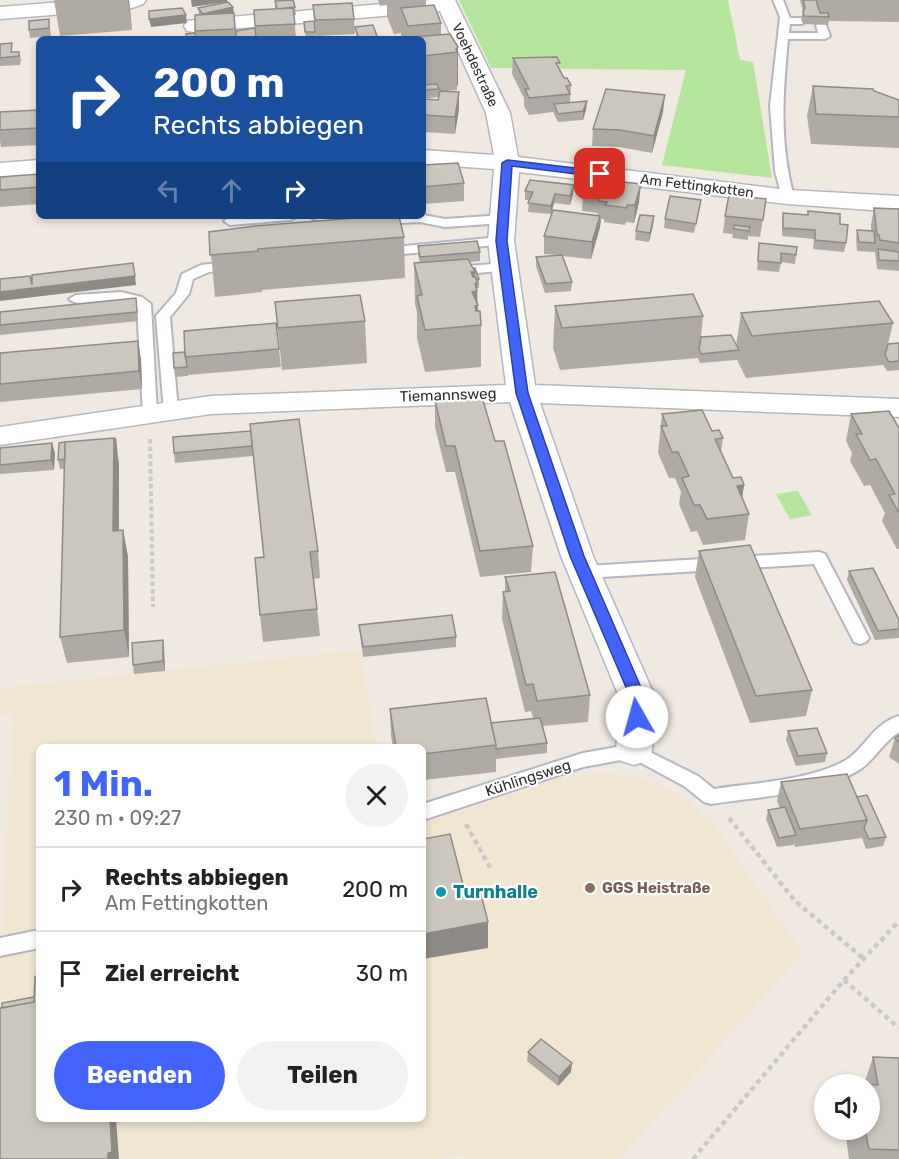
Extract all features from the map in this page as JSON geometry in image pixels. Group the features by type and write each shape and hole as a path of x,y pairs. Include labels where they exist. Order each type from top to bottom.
{"street":[{"path":"0,13 129,3 136,0"},
{"name":"Voehdestraße","path":"195,26 446,2 498,113 507,163"},
{"name":"Am Fettingkotten","path":"426,157 507,163 788,197 899,204"},
{"path":"507,163 503,242 522,393 577,556 638,699 634,752"},
{"path":"0,170 36,167"},
{"name":"Tiemannsweg","path":"0,436 211,405 522,393 899,408"}],"lane":[{"path":"778,0 784,21 776,106 781,171 788,197"},
{"path":"784,21 802,21"},
{"path":"783,36 825,36 821,26"},
{"path":"230,220 245,219"},
{"path":"332,219 346,222 402,219"},
{"path":"425,219 445,223 503,242"},
{"path":"372,253 503,242"},
{"path":"436,273 503,242"},
{"path":"161,412 163,316 182,294 187,277 206,268 254,264"},
{"path":"76,299 122,296 138,298 144,304 161,412"},
{"path":"586,573 819,558 860,638"},
{"path":"634,752 691,781 711,797 827,778 855,764 879,736 899,723"},
{"name":"Kühlingsweg","path":"426,811 583,760 634,752"},
{"path":"0,947 36,940"}],"path":[{"path":"153,607 161,412"},
{"path":"711,797 795,901 864,959"},
{"path":"453,802 491,869"},
{"path":"693,1159 844,980 899,921"},
{"path":"844,980 899,1028"}],"shaded area":[{"name":"GGS Heistraße","path":"360,650 376,744 36,744 36,1122 426,1122 426,822 561,778 602,772 638,777 666,788 689,801 712,822 803,953 620,1159 464,1159 462,1154 442,1159 0,1159 0,956 13,714 0,715 0,688"}],"green space":[{"path":"459,0 728,0 740,60 753,62 772,178 662,165 686,70 491,68"},
{"path":"798,491 812,515 790,519 776,494"}],"building":[{"path":"293,0 295,7 277,9 275,1"},
{"path":"803,0 816,0 820,13 828,13 829,17 804,16"},
{"path":"228,2 233,7 203,14 198,8"},
{"path":"352,3 354,19 315,20 313,5"},
{"path":"434,5 441,23 408,26 401,8"},
{"path":"182,8 186,15 149,19 149,11"},
{"path":"293,8 295,24 255,26 254,10"},
{"path":"234,13 235,29 195,31 195,15"},
{"path":"49,19 49,28 29,30 29,21"},
{"path":"314,21 315,32 305,32 304,22"},
{"path":"373,25 377,36 358,36 355,27"},
{"path":"255,28 256,36 236,36 236,31"},
{"path":"450,34 458,47 457,52 426,56 425,36"},
{"path":"12,43 11,52 19,52 19,56 0,58 0,44"},
{"path":"557,57 560,63 556,63 564,78 567,78 571,85 566,86 570,94 529,98 525,89 529,89 513,58"},
{"path":"437,84 439,89 426,90 426,85"},
{"path":"813,86 873,89 899,100 899,117 816,114"},
{"path":"606,89 665,95 654,136 620,130 593,129"},
{"path":"440,91 459,92 455,117 426,115 426,99 438,100"},
{"path":"587,101 583,111 558,114 554,104"},
{"path":"36,110 36,128 0,130 0,112"},
{"path":"458,163 464,183 426,187 426,165"},
{"path":"36,174 36,187 0,190 0,177"},
{"path":"530,180 574,185 570,196 555,194 551,206 528,203 533,192 525,191"},
{"path":"605,180 641,184 635,205 627,205 627,208 605,205 607,202 599,201 600,196 583,194 586,183 604,185"},
{"path":"729,195 766,199 763,220 725,216"},
{"path":"670,196 701,200 696,224 665,219"},
{"path":"874,208 899,209 899,243 880,240 877,235"},
{"path":"553,210 600,216 592,242 544,236"},
{"path":"808,211 840,214 840,224 848,225 846,243 815,240 815,230 783,228 783,213 808,215"},
{"path":"640,215 654,216 650,233 636,231"},
{"path":"342,219 400,219 404,237 210,255 209,232"},
{"path":"734,225 750,227 749,231 734,229"},
{"path":"857,230 874,231 875,243 859,242"},
{"path":"477,241 480,252 420,257 418,246"},
{"path":"759,243 797,247 796,255 781,253 781,263 758,261"},
{"path":"878,249 899,252 899,261 879,260"},
{"path":"562,255 572,282 546,284 536,257"},
{"path":"468,259 475,272 471,272 473,277 476,277 477,291 472,292 478,305 475,306 476,311 480,311 481,325 425,330 417,296 422,295 414,263"},
{"path":"133,263 135,276 0,292 0,279 30,276 32,285 32,275"},
{"path":"473,268 475,268 479,279 474,277"},
{"path":"693,294 703,316 562,328 555,306"},
{"path":"360,295 365,321 278,328 275,302"},
{"path":"136,298 137,312 0,325 0,312"},
{"path":"879,301 893,323 752,336 741,313"},
{"path":"276,323 279,349 185,357 184,331"},
{"path":"731,335 739,350 701,354 699,349 701,337"},
{"path":"138,341 139,371 0,384 0,353"},
{"path":"899,343 899,361 889,362 885,355 888,344"},
{"path":"185,352 187,367 174,368 173,353"},
{"path":"482,397 495,441 504,441 533,546 480,551 455,446 446,446 435,401"},
{"path":"702,410 712,431 719,430 723,438 715,439 733,478 741,477 744,485 737,486 749,514 707,519 700,505 694,505 682,478 689,476 678,452 672,452 661,426 667,426 662,414"},
{"path":"889,411 899,428 899,513 889,495 895,494 876,459 870,460 856,434 862,434 851,414"},
{"path":"299,419 318,551 310,552 317,609 260,615 255,558 264,557 250,424"},
{"path":"251,431 252,446 174,453 173,437"},
{"path":"114,438 113,531 123,530 124,630 60,637 65,442"},
{"path":"65,442 65,459 58,460 59,443"},
{"path":"52,443 51,460 0,465 0,448"},
{"path":"750,545 812,690 756,696 699,551"},
{"path":"873,568 899,620 899,629 878,631 849,571"},
{"path":"555,572 590,695 537,701 533,684 526,685 503,592 510,591 505,577"},
{"path":"452,615 456,637 363,647 359,625"},
{"path":"163,640 163,661 133,665 132,643"},
{"path":"486,698 496,745 426,754 426,744 396,744 390,709"},
{"path":"540,718 547,743 496,749 491,723"},
{"path":"817,728 827,753 798,756 788,731"},
{"path":"847,774 867,820 800,829 781,782"},
{"path":"867,795 886,837 869,839 864,829 867,820 857,797"},
{"path":"785,807 796,835 779,838 768,810"},
{"path":"450,834 466,896 481,894 488,922 426,933 426,838"},
{"path":"35,977 36,1122 110,1122 112,1152 108,1153 108,1159 0,1159 0,1008 34,1002"},
{"path":"34,997 34,1002 2,1008 2,1003"},
{"path":"541,1039 572,1063 559,1077 528,1052"},
{"path":"873,1057 899,1058 899,1150 869,1149 867,1140 880,1140 880,1074 876,1074"}],"place":[{"name":"GGS Heistraße","path":"590,888"},
{"name":"Turnhalle","path":"441,892"}],"route":[{"path":"600,174 507,163 501,241 522,393 577,556 638,699 637,717"}]}
